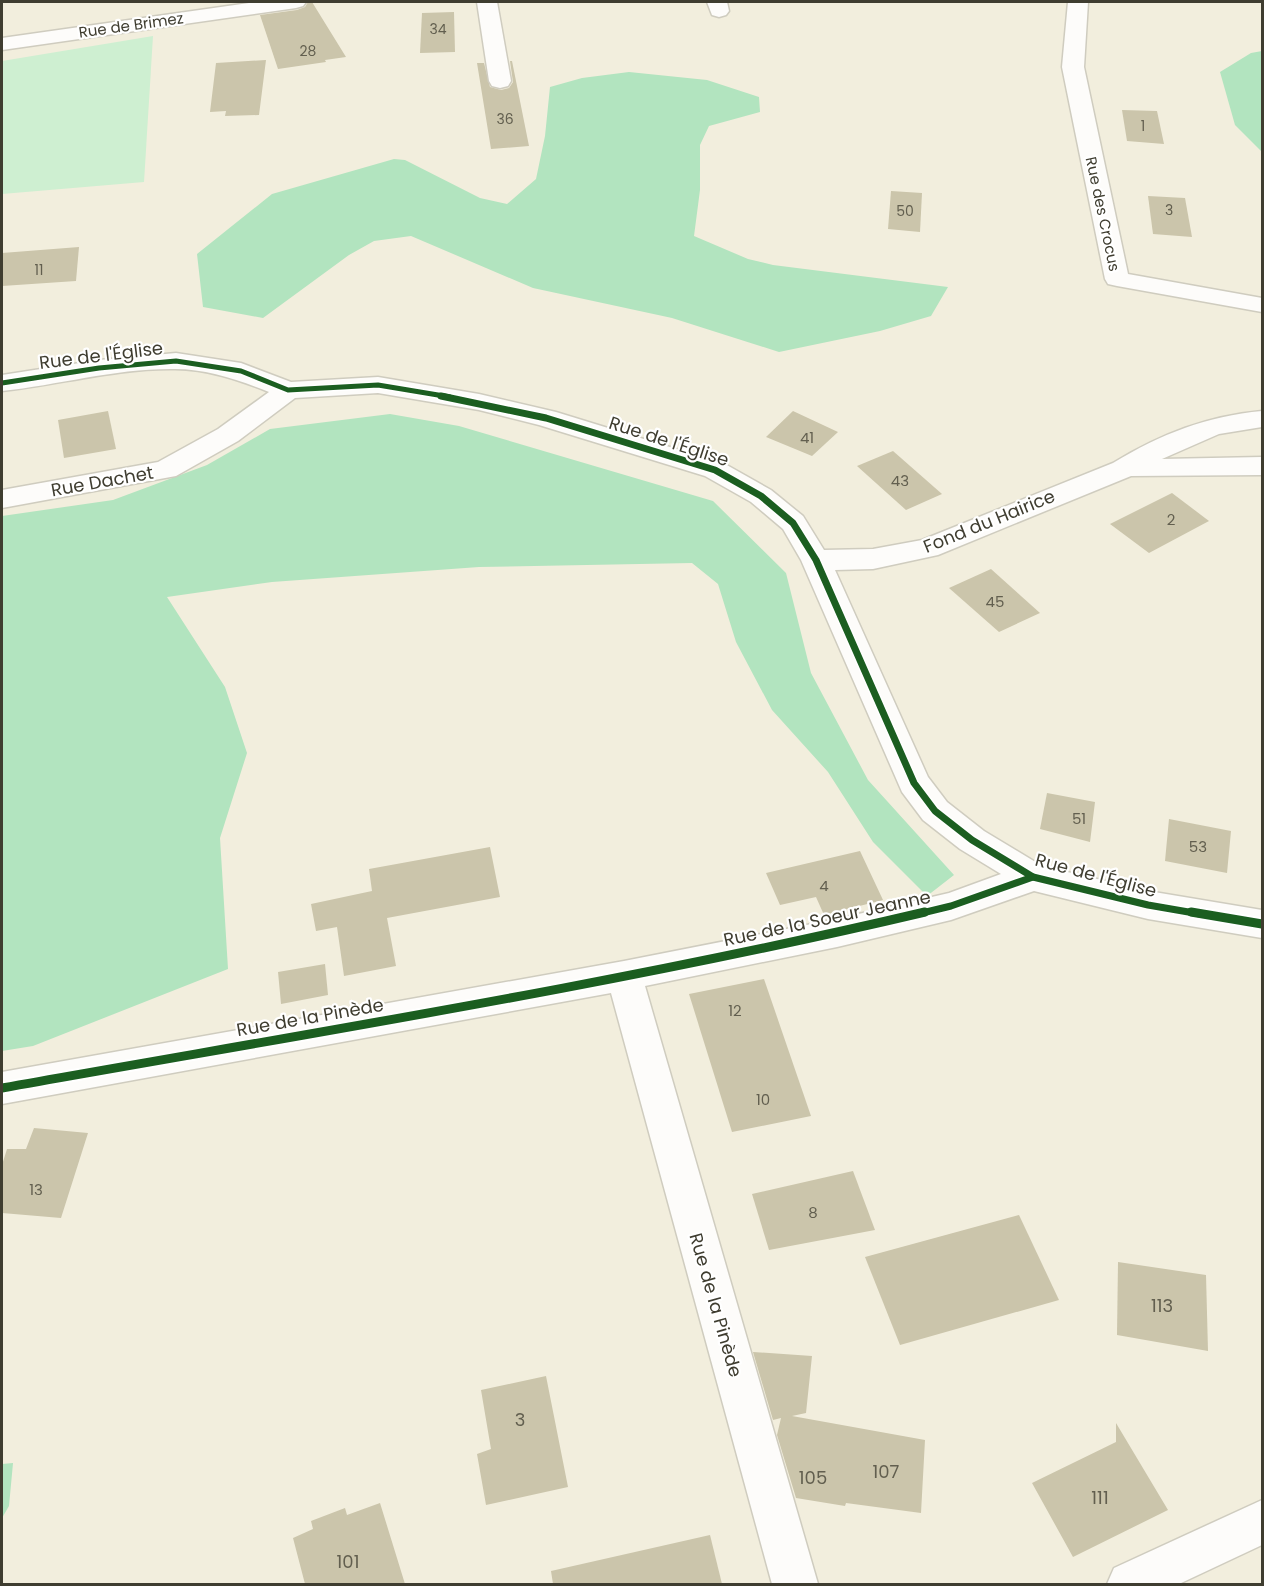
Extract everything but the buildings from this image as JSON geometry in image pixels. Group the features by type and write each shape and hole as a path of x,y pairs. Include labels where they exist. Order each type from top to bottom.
{"street":[{"name":"Rue de Brimez","path":"2,44 297,2"},
{"path":"487,2 500,81"},
{"name":"Rue des Crocus","path":"1078,2 1073,68 1117,279 1263,305"},
{"name":"Rue de l'Église","path":"2,382 99,368 176,361 241,371 288,390 378,385 512,410 658,450 715,470 761,496 793,523 816,560 914,783 935,811 972,840 1033,877 1148,905 1263,924"},
{"name":"Rue Dachet","path":"2,499 166,470 228,435 288,390"},
{"name":"Fond du Hairice","path":"816,560 873,559 928,548 1123,469 1144,456 1213,426 1263,419"},
{"name":"Fond du Hairice","path":"1123,469 1263,466"},
{"name":"Rue de la Soeur Jeanne","path":"624,976 837,933 951,906 1033,877"},
{"name":"Rue de la Pinède","path":"2,1088 624,976 795,1584"},
{"path":"1130,1584 1263,1522"}],"green space":[{"path":"153,36 144,182 2,194 2,61"},
{"path":"1262,51 1262,152 1235,125 1220,72 1251,53"},
{"path":"629,72 707,80 759,97 760,112 709,126 700,145 700,190 694,236 748,259 773,265 948,287 931,316 880,331 779,352 672,318 533,288 411,236 374,241 349,255 263,318 203,307 197,254 272,194 394,159 405,160 480,198 507,204 536,179 545,136 550,87 582,78"},
{"path":"390,414 459,426 713,501 786,573 811,673 868,780 954,875 927,896 873,842 828,772 772,710 736,642 718,584 692,563 479,567 272,582 167,597 225,687 247,753 220,838 228,969 33,1046 2,1051 2,516 113,500 207,465 270,429"},
{"path":"13,1463 9,1506 2,1518 2,1464"}],"cycle path":[{"path":"2,383 99,368 176,361 241,371 288,390 378,385 479,402 546,418 715,470 761,496 793,523 816,560 914,783 935,811 972,840 1033,877 1148,905 1262,924"},
{"path":"2,1088 624,976 837,933 951,906 1033,877"}]}
